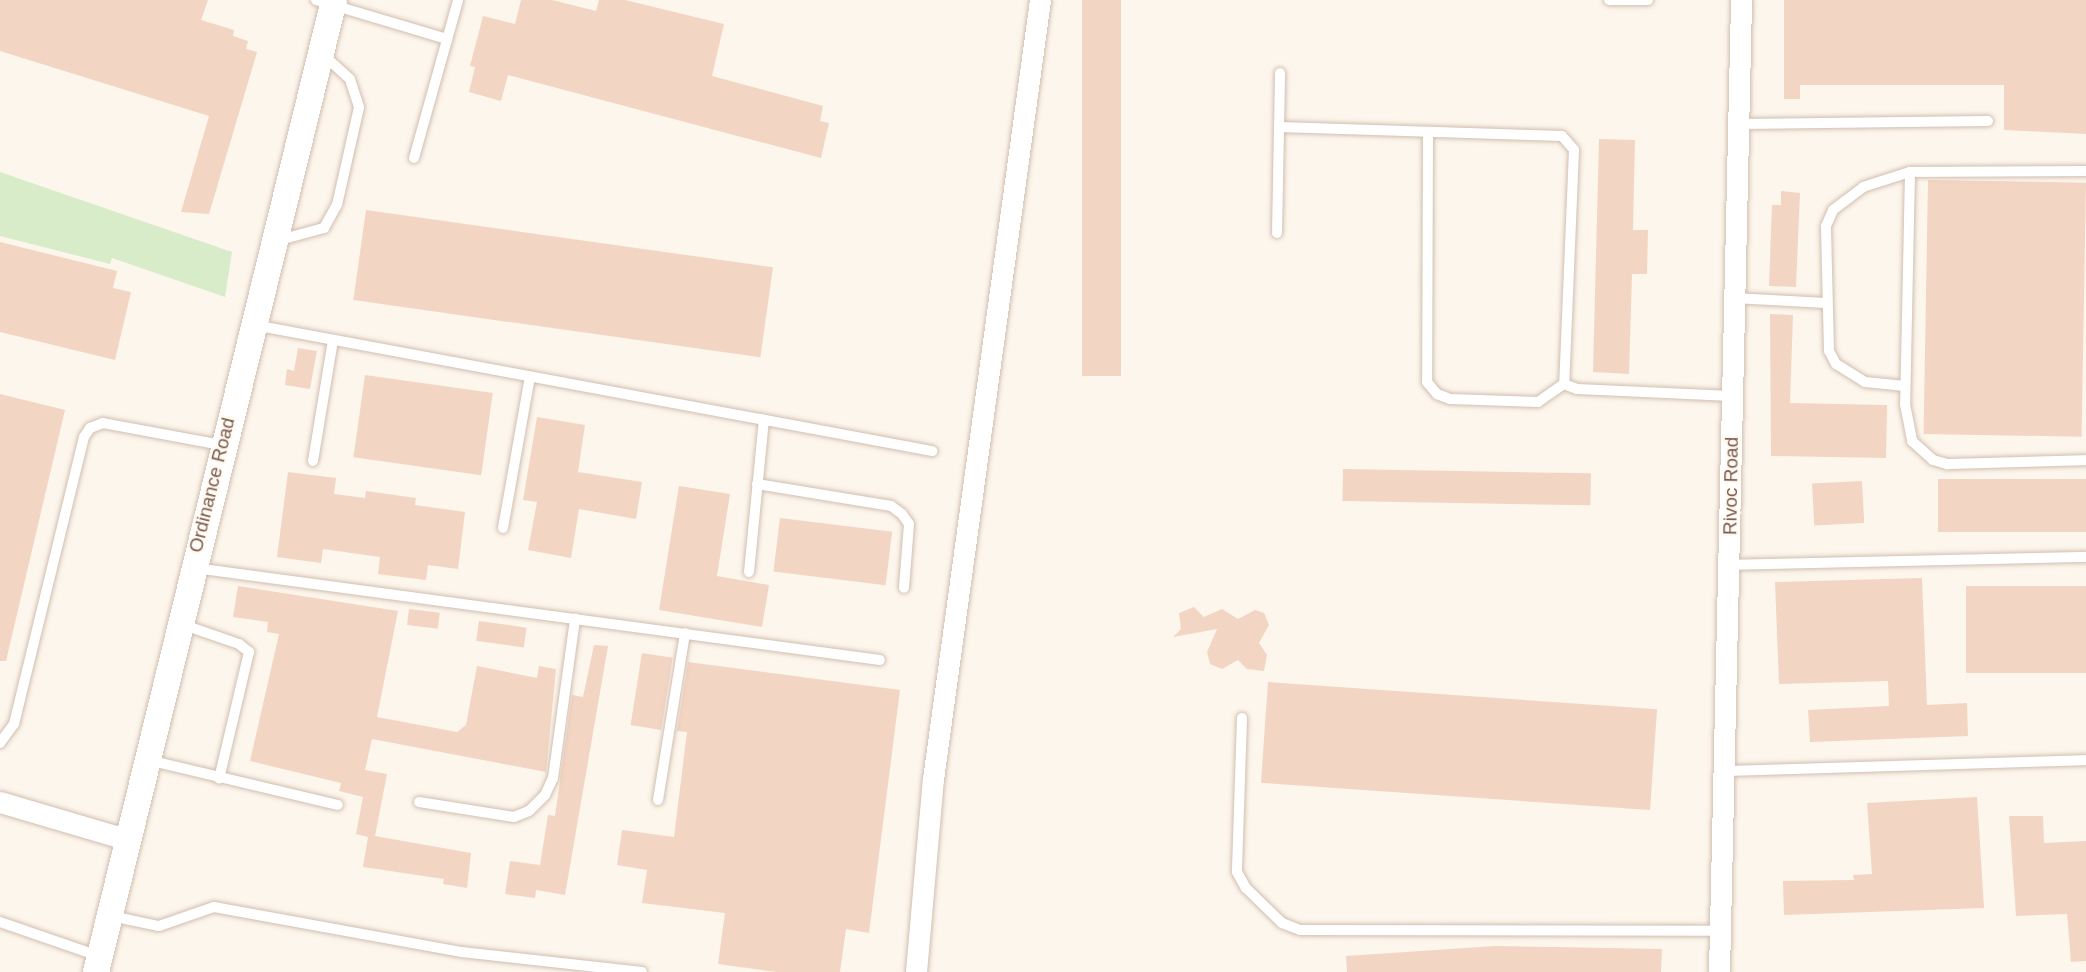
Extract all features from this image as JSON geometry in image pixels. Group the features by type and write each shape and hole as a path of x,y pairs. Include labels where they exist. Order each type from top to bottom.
{"street":[{"path":"916,972 933,779 1040,0"},
{"name":"Rivoc Road","path":"1719,972 1741,0"},
{"name":"Ordinance Road","path":"97,964 251,325 321,53 327,2"},
{"path":"0,802 126,839"}],"lane":[{"path":"415,158 458,0"},
{"path":"1609,0 1648,0"},
{"path":"327,2 447,39"},
{"path":"272,242 324,228 337,205 359,107 350,79 321,53"},
{"path":"1277,233 1280,74"},
{"path":"1739,124 1988,121"},
{"path":"1279,127 1562,136 1574,150 1564,384"},
{"path":"1428,132 1427,382 1437,394 1450,399 1538,402 1564,384"},
{"path":"1905,386 1865,382 1836,364 1829,352 1826,303 1828,217 1863,187 1910,172 2086,171"},
{"path":"1910,172 1905,386 1912,441 1933,460 2086,460"},
{"path":"1734,298 1826,303"},
{"path":"251,325 932,451"},
{"path":"313,461 333,340"},
{"path":"503,528 530,377"},
{"path":"1564,384 1577,389 1732,396"},
{"path":"749,572 764,420"},
{"path":"0,743 14,724 84,437 90,428 103,423 222,445"},
{"path":"757,484 891,506 902,514 909,524 904,588"},
{"path":"1729,565 2086,557"},
{"path":"192,567 880,660"},
{"path":"419,802 514,817 529,811 545,795 553,778 575,619"},
{"path":"178,623 239,644 249,652 219,779"},
{"path":"658,800 685,634"},
{"path":"1241,718 1237,872 1246,888 1282,923 1300,930 1719,931"},
{"path":"145,759 219,779 338,805"},
{"path":"1724,772 2086,760"},
{"path":"108,916 159,926 214,907 462,953 642,972"},
{"path":"0,922 97,964"}],"green space":[{"path":"0,172 232,252 225,297 112,258 110,264 0,236"}],"building":[{"path":"0,0 208,0 201,20 234,30 233,36 248,41 246,49 257,52 209,214 181,212 209,116 0,51"},
{"path":"521,0 552,0 596,11 599,0 625,0 724,24 712,76 823,106 820,121 829,123 821,158 508,75 501,101 469,92 475,67 470,66 483,16 515,24"},
{"path":"1082,0 1121,0 1121,376 1082,376"},
{"path":"1784,0 2086,0 2086,134 2004,130 2004,85 1800,85 1800,99 1784,99"},
{"path":"1599,139 1635,140 1633,230 1648,230 1647,274 1632,274 1629,374 1593,372"},
{"path":"1928,180 2086,183 2082,437 1924,434"},
{"path":"1781,191 1800,193 1796,287 1769,286 1772,205 1781,205"},
{"path":"366,210 773,267 760,357 353,300"},
{"path":"0,242 117,271 113,288 131,292 115,360 0,332"},
{"path":"1770,314 1793,315 1790,403 1887,405 1886,458 1771,456"},
{"path":"298,348 317,351 310,389 285,385 287,369 294,371"},
{"path":"365,375 493,393 481,475 353,457"},
{"path":"0,394 65,410 6,661 0,661"},
{"path":"537,417 585,425 578,472 642,482 636,519 579,509 571,558 528,550 537,502 523,500"},
{"path":"1343,469 1591,473 1590,505 1342,501"},
{"path":"288,472 336,478 334,494 365,498 366,491 416,498 415,505 465,512 458,569 428,565 426,580 378,574 380,557 323,549 321,563 277,557"},
{"path":"1938,479 2086,479 2086,532 1938,532"},
{"path":"1862,481 1864,523 1814,526 1812,484"},
{"path":"679,486 730,494 717,576 769,585 762,627 659,610"},
{"path":"780,518 892,532 886,585 773,572"},
{"path":"1922,578 1927,705 1967,703 1968,736 1810,742 1808,710 1889,706 1888,681 1779,684 1775,582"},
{"path":"238,586 398,611 377,717 457,732 466,725 477,666 537,678 539,666 556,669 546,772 372,739 365,770 387,774 375,836 471,853 467,888 443,884 444,879 363,867 368,837 356,834 363,797 339,791 341,783 250,761 279,634 267,632 268,622 233,617"},
{"path":"1966,586 2086,586 2086,673 1966,673"},
{"path":"1194,607 1204,617 1222,609 1238,619 1255,610 1264,613 1269,625 1259,643 1267,655 1264,671 1247,669 1238,660 1222,669 1210,664 1207,652 1217,629 1173,637 1181,629 1179,613"},
{"path":"409,609 440,613 438,629 407,625"},
{"path":"479,621 527,628 524,647 476,641"},
{"path":"594,645 608,646 565,895 536,890 535,898 505,894 510,861 540,865 548,815 555,816 572,695 583,697"},
{"path":"642,653 673,658 661,730 631,725"},
{"path":"688,662 900,690 869,933 846,929 840,972 776,972 718,964 725,913 642,903 647,870 617,865 622,830 674,837 687,732 677,731"},
{"path":"1268,682 1657,709 1650,810 1261,783"},
{"path":"1977,797 1984,908 1784,915 1783,881 1854,880 1853,875 1872,874 1867,803"},
{"path":"2009,816 2043,816 2044,843 2086,841 2086,961 2071,962 2067,914 2016,916"},
{"path":"1495,946 1662,949 1661,972 1347,972 1346,956"}]}
